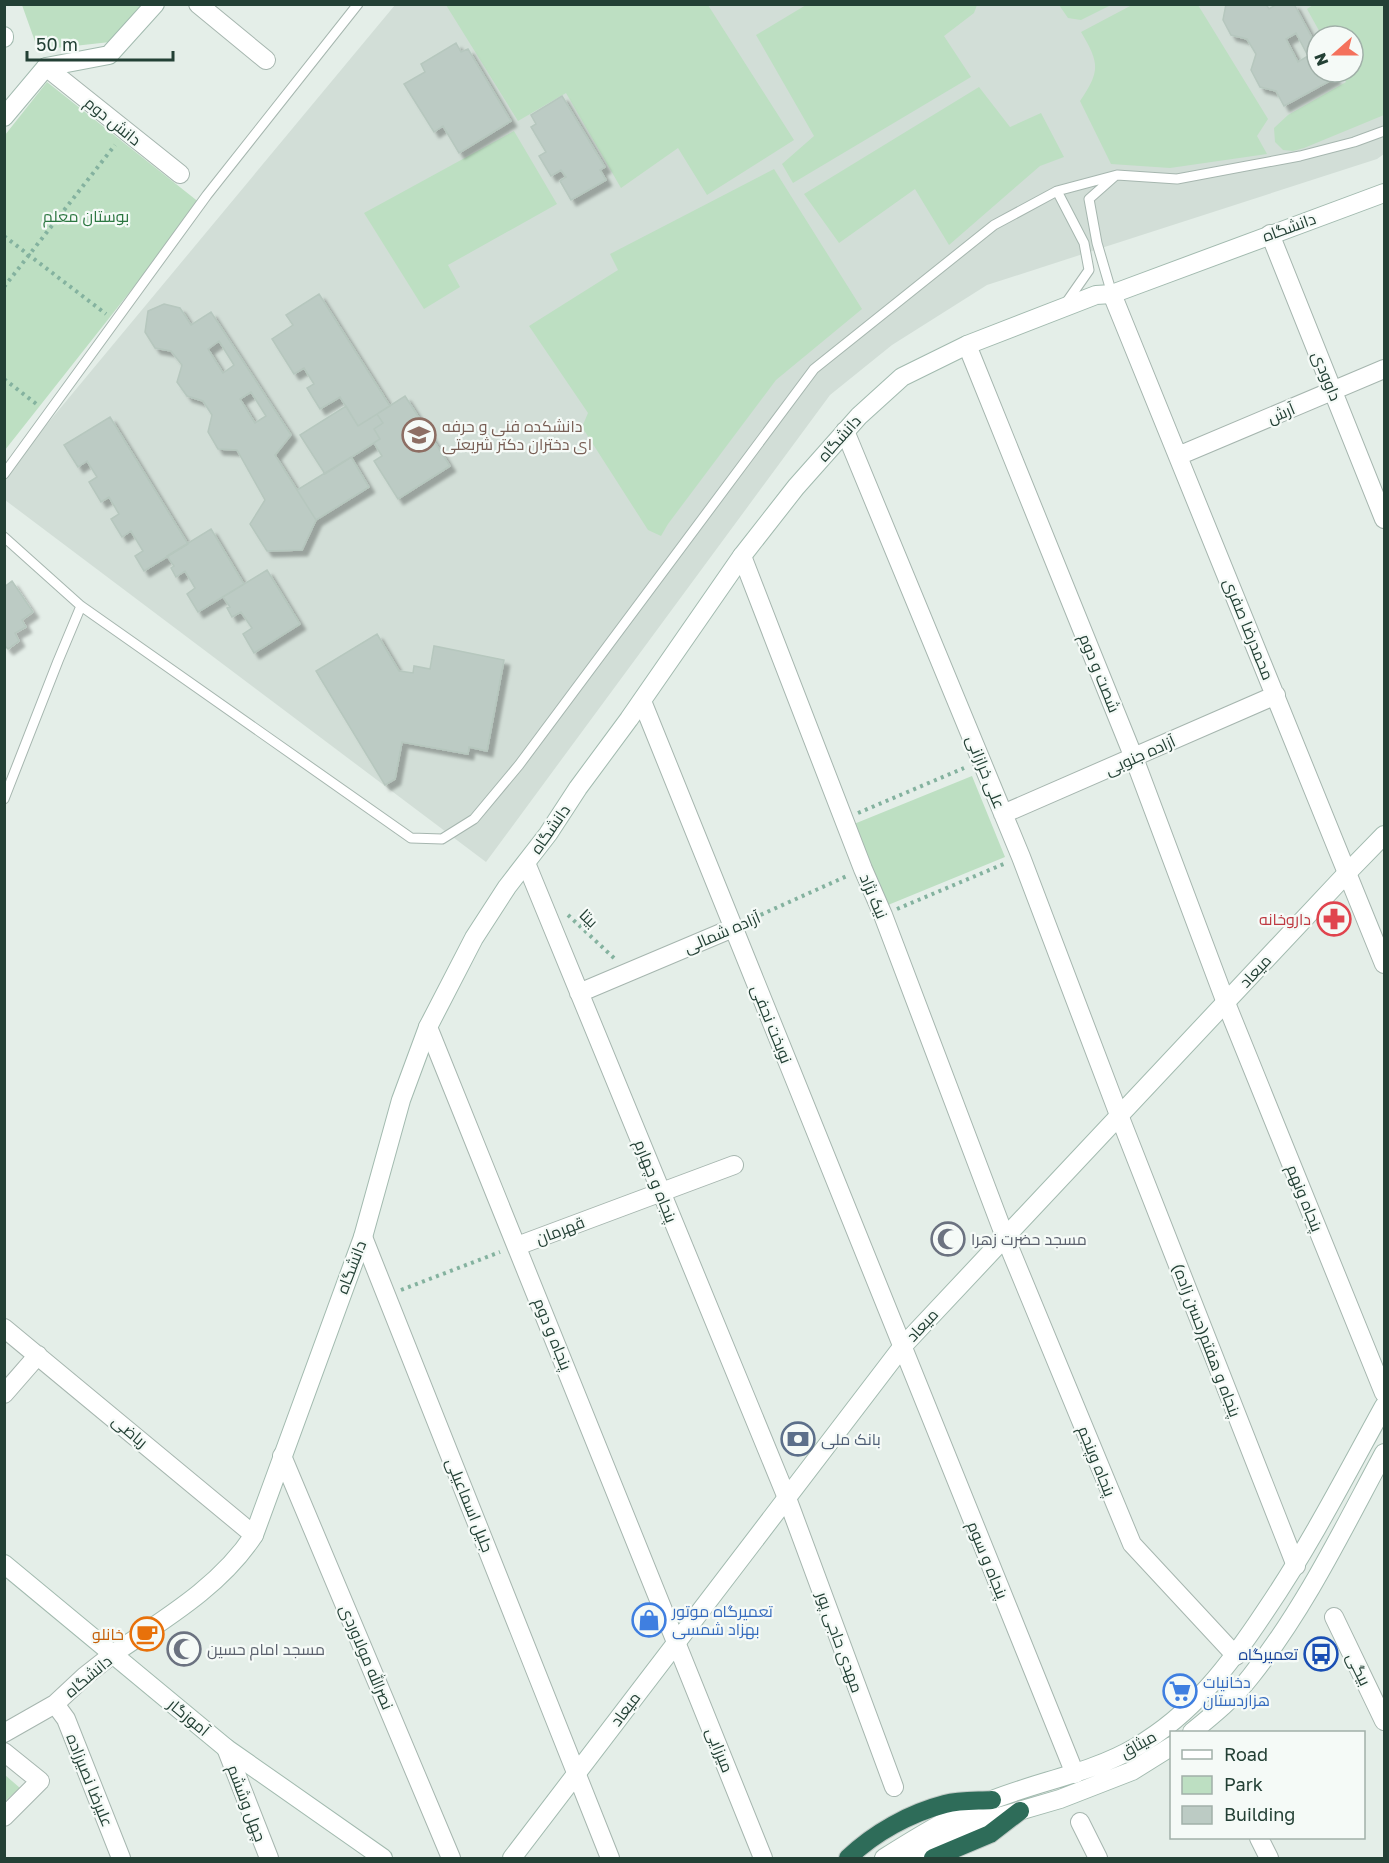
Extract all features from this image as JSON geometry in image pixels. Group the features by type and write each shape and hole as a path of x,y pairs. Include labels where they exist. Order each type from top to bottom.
{"highway":[{"path":"848,1858 860,1847 906,1818 947,1804 992,1800"},
{"path":"933,1858 990,1834 1020,1811"}],"street":[{"path":"4,117 46,67 109,55 155,4"},
{"path":"198,4 266,60"},
{"name":"دانش دوم","path":"46,67 180,174"},
{"name":"دانشگاه","path":"4,1732 55,1704 113,1654 180,1608 241,1555 254,1535 363,1237 401,1100 428,1027 474,938 742,556 796,487 845,431 902,377 967,345 1096,295 1112,294 1384,193"},
{"name":"داوودی","path":"1270,234 1384,519"},
{"name":"محمدرضا صفری","path":"1112,294 1384,964"},
{"name":"شصت و دوم","path":"967,345 1134,758 1226,1003"},
{"name":"آرش","path":"1178,456 1384,369"},
{"name":"علی خرازانی","path":"845,431 1021,856 1119,1115"},
{"name":"نیک نژاد","path":"742,556 883,915 1005,1237"},
{"name":"آزاده جنوبی","path":"1004,814 1276,695"},
{"name":"نوبخت نجفی","path":"642,701 902,1347"},
{"name":"میعاد","path":"512,1858 902,1347 1384,836"},
{"name":"پنجاه و چهارم","path":"526,863 787,1498"},
{"name":"آزاده شمالی","path":"579,993 733,928"},
{"name":"پنجاه ونهم","path":"1226,1003 1384,1393"},
{"name":"پنجاه و دوم","path":"428,1027 677,1641"},
{"name":"(حسن زاده)پنجاه و هفتم","path":"1119,1115 1296,1566"},
{"name":"قهرمان","path":"517,1246 734,1165"},
{"name":"جلیل اسماعیلی","path":"363,1237 610,1858"},
{"name":"پنجاه وپنجم","path":"1005,1237 1132,1544 1236,1656"},
{"name":"ریاضی","path":"4,1328 254,1535"},
{"name":"پنجاه و سوم","path":"902,1347 1075,1774"},
{"path":"4,1394 38,1355"},
{"name":"میثاق","path":"884,1858 944,1821 992,1800 1075,1774 1135,1748 1168,1726 1208,1689 1236,1656 1296,1566 1384,1406"},
{"path":"1193,1731 1222,1708 1250,1678 1288,1624 1384,1453"},
{"name":"نصرالله مولاوردی","path":"282,1456 451,1858"},
{"name":"مهدی حاجی پور","path":"787,1498 894,1787"},
{"name":"آموزگار","path":"4,1564 226,1748 383,1858"},
{"name":"بیگی","path":"1334,1617 1384,1721"},
{"name":"میرزایی","path":"677,1641 764,1858"},
{"name":"علیرضا نصیرزاده","path":"55,1704 66,1719 121,1858"},
{"name":"میثاق","path":"904,1858 932,1843 985,1821 1060,1799 1132,1771 1170,1747"},
{"name":"چهل وششم","path":"226,1748 269,1858"},
{"path":"4,1752 40,1781 4,1817"},
{"path":"1080,1822 1098,1858"},
{"path":"1260,1839 1269,1858"}],"lane":[{"path":"4,474 207,195 358,4"},
{"path":"4,537 81,606 411,838 442,839 474,819 519,765 814,369 994,225 1057,191 1117,175 1177,179 1300,156 1354,142 1384,131"},
{"path":"1112,294 1097,243 1089,199 1117,175"},
{"path":"1057,191 1084,243 1089,270 1062,309"},
{"path":"4,798 81,606"}],"path":[{"path":"4,287 119,139"},
{"path":"4,236 110,316"},
{"path":"4,379 39,406"},
{"path":"844,819 982,761"},
{"path":"883,915 1021,856"},
{"name":"آزاده شمالی","path":"733,928 863,869"},
{"name":"بیتا","path":"568,914 628,972"},
{"name":"قهرمان","path":"386,1295 517,1246"}],"shaded area":[{"name":"دانشکده فنی و حرفه ای دختران دکتر شریعتی","path":"395,5 1384,5 1384,154 1377,159 987,285 892,345 830,395 486,862 5,500 4,476"}],"green space":[{"path":"22,5 141,5 110,42 38,50"},
{"path":"446,5 708,5 794,140 707,195 678,148 621,188 566,93 518,121"},
{"path":"806,5 977,5 974,13 944,36 971,77 793,183 782,164 814,136 756,35"},
{"path":"1059,5 1111,5 1081,20 1068,18"},
{"path":"1132,5 1198,5 1268,119 1257,136 1267,154 1170,168 1111,164 1080,101 1091,82 1095,67 1092,52 1081,32"},
{"path":"1313,5 1384,5 1384,115 1304,148 1293,151 1283,150 1275,142 1274,128 1288,115 1342,84 1365,84 1365,24 1315,24 1307,9"},
{"name":"بوستان معلم","path":"47,82 200,203 5,450 5,135"},
{"path":"979,87 1010,127 1041,113 1064,157 1040,166 949,245 915,189 839,243 804,194"},
{"path":"514,131 557,204 448,265 460,287 424,309 364,213"},
{"path":"774,169 862,309 776,380 661,536 648,530 582,427 588,413 529,326 618,270 610,254"},
{"path":"972,776 1005,857 888,905 854,824"},
{"path":"5,1775 20,1788 5,1801"}],"building":[{"path":"1226,4 1266,4 1269,9 1277,4 1294,4 1305,25 1305,50 1296,33 1286,39 1298,62 1305,58 1305,84 1324,84 1284,106 1276,91 1260,87 1251,70 1256,54 1247,39 1231,35 1223,20"},
{"path":"456,43 461,52 468,49 511,121 459,153 443,126 434,132 404,84 425,72 421,64"},
{"path":"562,96 605,167 600,170 606,180 571,200 560,181 566,177 561,170 551,176 539,156 546,152 531,127 536,124 531,115"},
{"path":"319,294 390,406 358,426 340,397 320,409 307,388 314,384 304,368 294,374 272,339 293,325 286,315"},
{"path":"164,304 180,308 191,325 211,312 291,435 275,455 316,520 302,550 267,551 250,524 265,500 237,450 218,449 208,432 212,415 203,401 187,396 177,382 182,365 171,351 155,348 145,332 148,311","holes":["219,341 234,365 223,373 208,349","251,392 266,416 255,423 240,399"]},
{"path":"405,396 450,466 398,499 374,461 382,456 374,443 380,439 374,429 383,423 377,414"},
{"path":"346,406 358,426 377,414 383,423 374,429 380,439 325,474 300,435"},
{"path":"110,417 188,544 144,571 135,556 143,551 131,531 122,537 111,519 119,514 109,497 101,502 89,482 97,477 87,461 78,467 64,445"},
{"path":"351,457 369,487 316,520 297,490"},
{"path":"211,529 244,584 198,612 187,594 195,588 185,571 176,577 171,568 174,566 167,556"},
{"path":"267,570 300,624 254,653 243,634 252,628 241,612 232,617 227,608 230,607 223,597"},
{"path":"12,581 33,612 22,620 26,627 15,633 19,641 8,649 4,645 4,587"},
{"path":"377,634 399,671 413,673 414,666 430,669 434,646 504,660 487,751 469,747 468,754 402,742 395,779 385,785 316,671"}],"place":[{"name":"دانشکده فنی و حرفه ای دختران دکتر شریعتی","path":"419,435"},
{"name":"داروخانه","path":"1334,919"},
{"name":"مسجد حضرت زهرا","path":"948,1239"},
{"name":"بانک ملی","path":"798,1439"},
{"name":"تعمیرگاه موتور بهزاد شمسی","path":"649,1620"},
{"name":"خانلو","path":"147,1634"},
{"name":"مسجد امام حسین","path":"184,1649"},
{"name":"تعمیرگاه","path":"1321,1654"},
{"name":"دخانیات هزاردستان","path":"1180,1691"}]}
